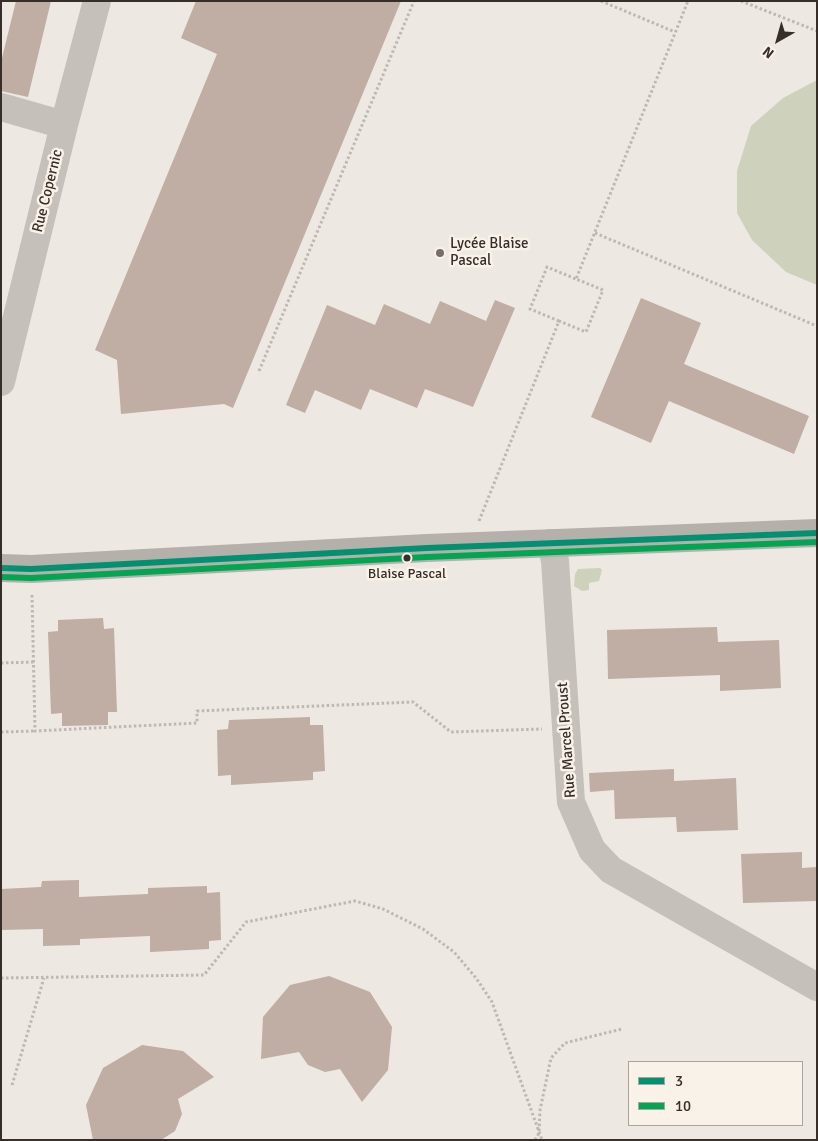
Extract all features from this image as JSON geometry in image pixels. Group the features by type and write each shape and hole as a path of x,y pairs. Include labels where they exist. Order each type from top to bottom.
{"street":[{"name":"Rue Copernic","path":"1,382 64,125 97,1"},
{"path":"1,107 64,125"},
{"path":"1,568 31,569 551,543 817,533"},
{"name":"Rue Marcel Proust","path":"551,543 555,561 571,802 592,850 611,870 817,986"}],"path":[{"path":"259,371 414,1"},
{"path":"601,1 675,32"},
{"path":"576,279 688,1"},
{"path":"741,1 817,31"},
{"path":"595,233 817,326"},
{"path":"547,267 603,290 586,332 559,321 530,309 547,267"},
{"path":"469,547 559,321"},
{"path":"31,569 35,731"},
{"path":"1,663 34,662"},
{"path":"1,732 197,723 196,711 413,702 451,732 566,728"},
{"path":"1,978 204,975 246,922 354,902 383,909 423,929 438,940 454,952 476,978 492,1002 542,1140"},
{"path":"12,1084 44,978"},
{"path":"535,1140 539,1133 540,1110 551,1058 565,1043 622,1029"}],"green space":[{"path":"817,80 817,285 786,272 752,240 737,213 737,171 751,126 783,98"},
{"path":"600,568 602,570 599,581 589,583 589,590 582,591 574,586 575,574 578,569"}],"building":[{"path":"16,1 51,1 28,97 1,91 1,62"},
{"path":"196,1 401,1 233,408 224,404 121,414 117,360 95,350 217,54 181,38"},
{"path":"641,298 701,323 684,364 809,416 794,454 669,401 651,443 591,417"},
{"path":"495,300 515,308 473,407 425,389 417,408 370,389 361,410 315,390 305,413 286,405 327,305 375,325 384,304 430,324 440,301 486,321"},
{"path":"103,618 104,629 114,628 117,712 108,712 108,725 62,726 62,713 51,714 48,632 58,631 58,620"},
{"path":"717,627 718,642 779,640 781,688 720,691 720,675 608,679 607,630"},
{"path":"310,717 310,725 323,725 325,771 313,772 313,780 231,785 231,775 218,776 217,730 228,729 229,720"},
{"path":"674,769 674,781 736,778 738,830 677,832 676,817 615,819 614,790 590,792 589,773"},
{"path":"802,852 802,868 817,867 817,901 743,903 741,854"},
{"path":"79,880 79,897 148,894 148,888 207,886 207,893 220,892 221,940 209,941 209,949 150,952 150,936 80,939 80,945 43,946 43,929 1,930 1,889 41,887 42,881"},
{"path":"329,976 370,992 392,1027 388,1070 362,1102 340,1069 325,1072 308,1065 299,1052 261,1059 263,1017 290,985"},
{"path":"142,1045 183,1051 214,1077 178,1099 182,1114 175,1131 161,1140 93,1140 86,1105 103,1068"}],"transit line":[{"name":"3","path":"1,568 31,569 427,548 817,533"},
{"name":"10","path":"1,577 31,578 427,557 817,542"}],"place":[{"name":"Lycée Blaise Pascal","path":"440,253"},
{"name":"Blaise Pascal","path":"407,558"}]}
